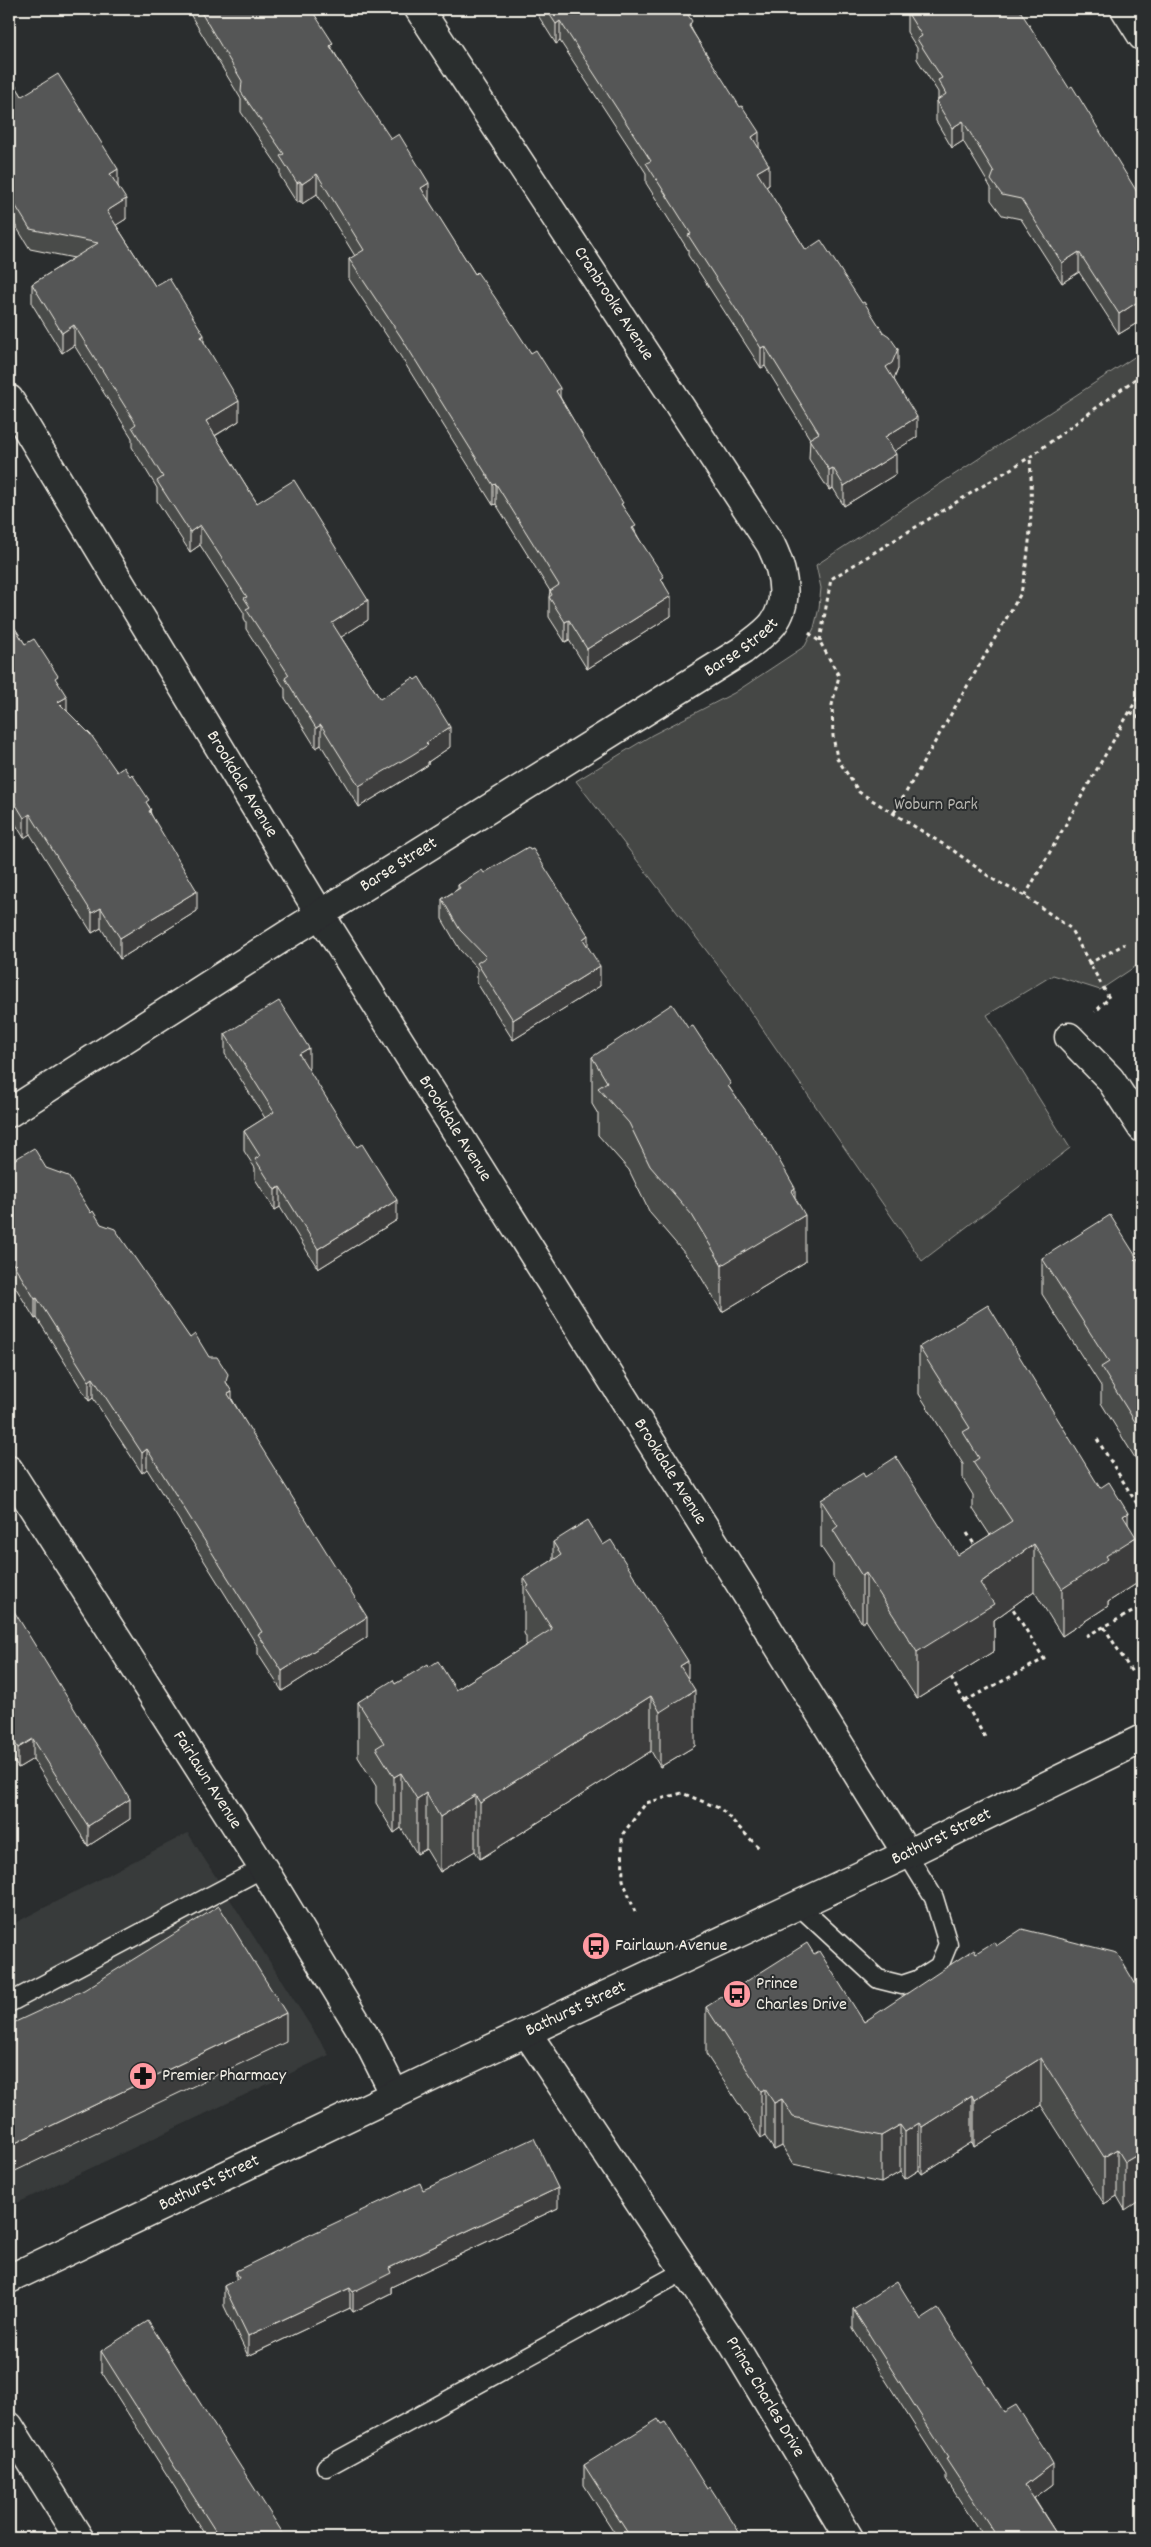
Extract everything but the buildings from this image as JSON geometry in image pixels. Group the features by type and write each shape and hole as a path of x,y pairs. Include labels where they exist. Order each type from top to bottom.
{"street":[{"name":"Cranbrooke Avenue","path":"419,9 771,545 779,562 784,586 785,594 780,608"},
{"path":"1125,9 1142,36"},
{"name":"Brookdale Avenue","path":"9,399 320,914 907,1854"},
{"name":"Barse Street","path":"9,1113 320,914 743,650 773,624 780,608"},
{"path":"1070,1037 1110,1079 1142,1128"},
{"name":"Fairlawn Avenue","path":"9,1470 263,1868 369,2044 396,2095"},
{"name":"Bathurst Street","path":"9,2279 907,1854 1142,1739"},
{"name":"Prince Charles Drive","path":"527,2033 734,2346 849,2538"},
{"path":"9,2426 79,2538"}],"lane":[{"path":"798,1904 878,1979 902,1985 917,1980 939,1966 948,1944 934,1898 907,1854"},
{"path":"9,2003 263,1868"},
{"path":"326,2467 684,2271"}],"path":[{"path":"820,642 831,578 1030,457 1142,374"},
{"path":"894,813 1021,592 1029,556 1033,506 1030,457"},
{"path":"780,608 820,642 839,676 832,705 833,736 837,758 859,792 954,851 994,880 1026,896 1070,928 1088,964 1109,998 1070,1037"},
{"path":"1026,896 1142,690"},
{"path":"1130,712 1142,719"},
{"path":"1088,964 1125,944"},
{"path":"1097,1439 1142,1512"},
{"path":"967,1533 978,1549"},
{"path":"964,1701 1044,1659 1008,1600"},
{"path":"1086,1636 1142,1607"},
{"path":"1104,1627 1133,1674"},
{"path":"951,1678 986,1739"},
{"path":"635,1912 623,1880 622,1834 646,1803 682,1793 721,1809 761,1850"}],"shaded area":[{"path":"188,1833 329,2055 9,2207 9,1926"}],"green space":[{"name":"Woburn Park","path":"1142,352 1142,962 1100,990 1053,975 987,1015 1070,1148 922,1261 729,980 576,781 652,735 734,693 805,646 814,628 819,608 821,588 816,565"}],"place":[{"name":"Fairlawn Avenue","path":"596,1946"},
{"name":"Prince Charles Drive","path":"737,1994"},
{"name":"Premier Pharmacy","path":"143,2076"}]}
